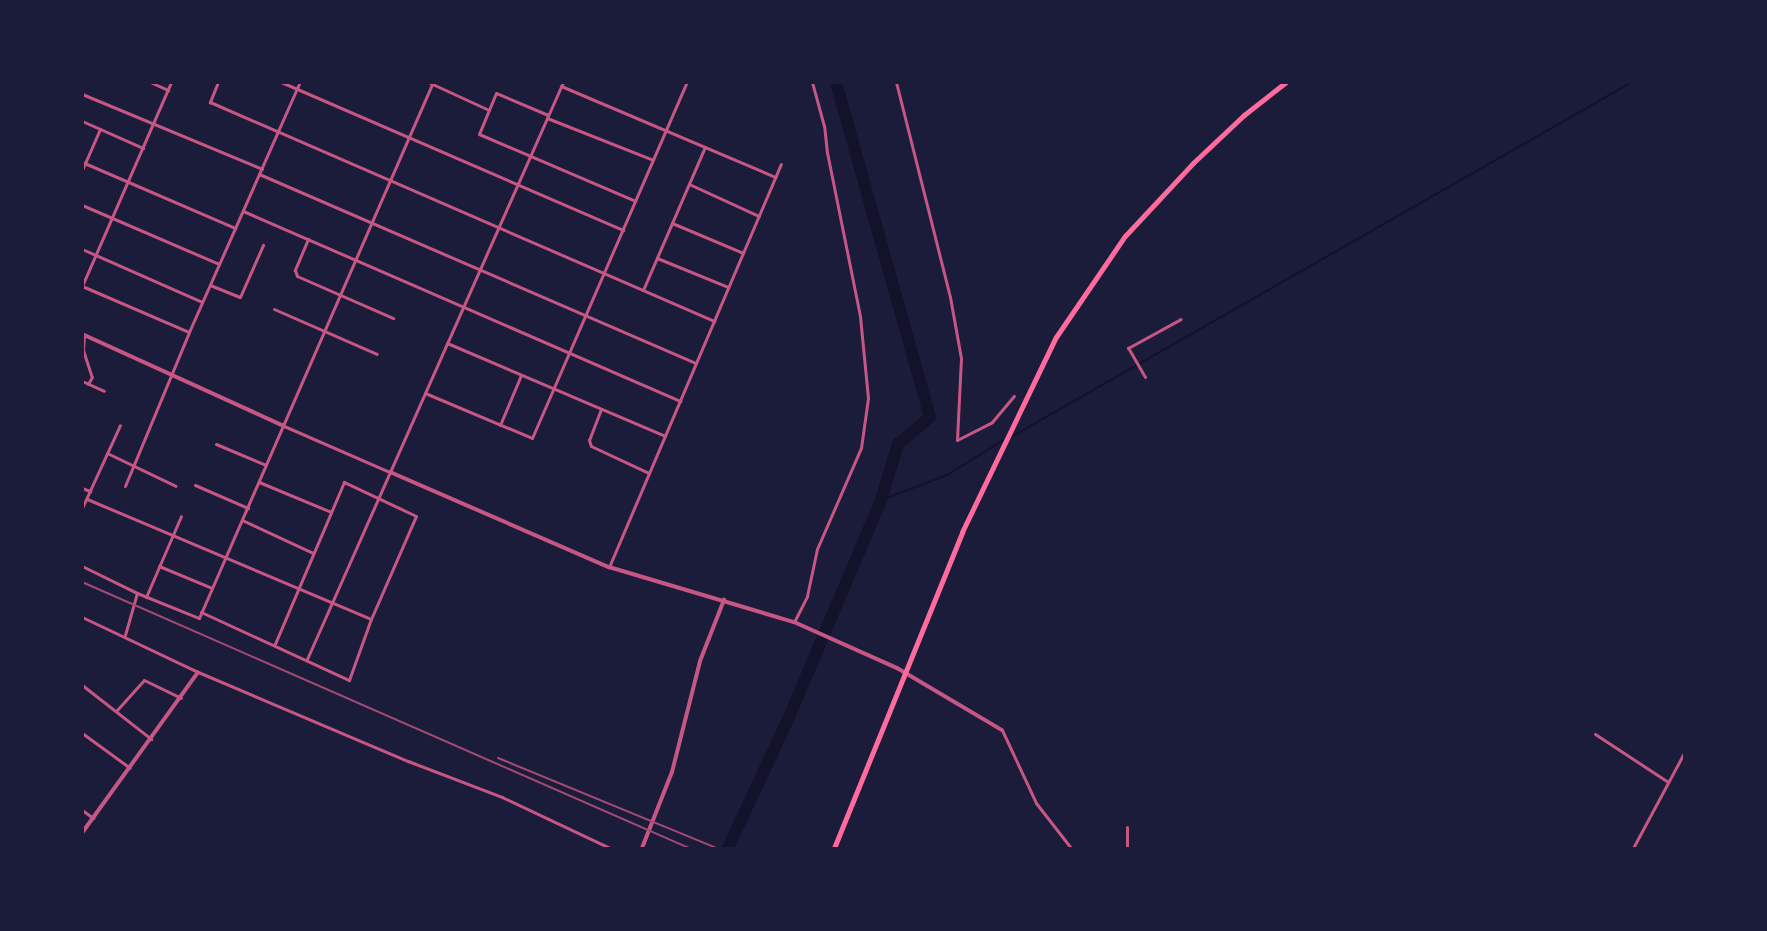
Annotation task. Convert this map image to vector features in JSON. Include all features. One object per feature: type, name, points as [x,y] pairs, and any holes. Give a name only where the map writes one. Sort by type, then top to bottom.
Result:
[{"type":"highway","points":[[834,848],[962,532],[1035,374],[1075,305],[1125,236],[1193,163],[1244,115],[1286,82]]},
{"type":"street","points":[[150,82],[168,90]]},
{"type":"street","points":[[172,82],[82,286],[189,332]]},
{"type":"street","points":[[218,82],[210,102],[714,321]]},
{"type":"street","points":[[281,82],[623,230]]},
{"type":"street","points":[[125,486],[189,332],[300,82]]},
{"type":"street","points":[[428,82],[489,110]]},
{"type":"street","points":[[425,393],[532,438],[687,82]]},
{"type":"street","points":[[794,622],[807,596],[817,549],[861,448],[868,398],[860,316],[827,153],[824,126],[812,82]]},
{"type":"street","points":[[896,82],[950,296],[961,358],[957,440],[992,422],[1014,396]]},
{"type":"street","points":[[82,566],[146,597],[199,618],[433,84]]},
{"type":"street","points":[[307,659],[562,84],[775,177]]},
{"type":"street","points":[[635,201],[479,134],[496,93],[548,117],[653,160]]},
{"type":"street","points":[[82,94],[262,169]]},
{"type":"street","points":[[82,121],[143,148]]},
{"type":"street","points":[[82,170],[100,129]]},
{"type":"street","points":[[643,290],[705,147]]},
{"type":"street","points":[[84,162],[235,228]]},
{"type":"street","points":[[609,567],[781,164]]},
{"type":"street","points":[[259,174],[696,364]]},
{"type":"street","points":[[689,184],[759,216]]},
{"type":"street","points":[[82,205],[219,264]]},
{"type":"street","points":[[243,211],[680,401]]},
{"type":"street","points":[[672,223],[743,253]]},
{"type":"street","points":[[308,240],[295,270],[297,276],[393,318]]},
{"type":"street","points":[[210,285],[240,297],[263,245]]},
{"type":"street","points":[[82,249],[202,302]]},
{"type":"street","points":[[657,258],[728,287]]},
{"type":"street","points":[[274,309],[377,354]]},
{"type":"street","points":[[1145,377],[1128,348],[1181,320]]},
{"type":"street","points":[[88,384],[92,377],[83,350],[84,335],[284,426],[609,567],[794,622],[868,655],[935,689],[1002,730],[1036,803],[1071,848]]},
{"type":"street","points":[[447,343],[665,436]]},
{"type":"street","points":[[500,425],[521,375]]},
{"type":"street","points":[[82,381],[104,391]]},
{"type":"street","points":[[601,409],[589,440],[591,446],[650,473]]},
{"type":"street","points":[[82,508],[120,425]]},
{"type":"street","points":[[216,444],[266,465]]},
{"type":"street","points":[[107,453],[134,465],[161,481],[176,486]]},
{"type":"street","points":[[259,482],[331,512]]},
{"type":"street","points":[[202,612],[275,644],[349,680],[371,619],[416,516],[344,482],[275,644]]},
{"type":"street","points":[[195,485],[248,508]]},
{"type":"street","points":[[82,488],[90,491]]},
{"type":"street","points":[[87,499],[299,586],[371,619]]},
{"type":"street","points":[[146,597],[180,516]]},
{"type":"street","points":[[242,520],[313,553]]},
{"type":"street","points":[[159,566],[212,588]]},
{"type":"street","points":[[126,635],[137,593]]},
{"type":"street","points":[[642,848],[672,772],[700,661],[724,600]]},
{"type":"street","points":[[82,617],[126,635],[198,672],[408,761],[502,797],[610,848]]},
{"type":"street","points":[[82,833],[151,740],[198,672]]},
{"type":"street","points":[[117,710],[144,680],[181,698]]},
{"type":"street","points":[[82,685],[117,710],[151,740]]},
{"type":"street","points":[[82,733],[130,768]]},
{"type":"street","points":[[1595,734],[1668,782]]},
{"type":"street","points":[[1633,848],[1684,753]]},
{"type":"street","points":[[82,810],[93,818]]},
{"type":"street","points":[[1126,848],[1127,827]]},
{"type":"waterway","points":[[728,848],[789,717],[881,500],[898,444],[930,417],[836,82]]},
{"type":"waterway","points":[[1011,437],[1632,82]]},
{"type":"waterway","points":[[881,500],[947,475],[1004,440]]},
{"type":"railway","points":[[82,582],[689,848]]},
{"type":"railway","points":[[498,758],[716,848]]}]
